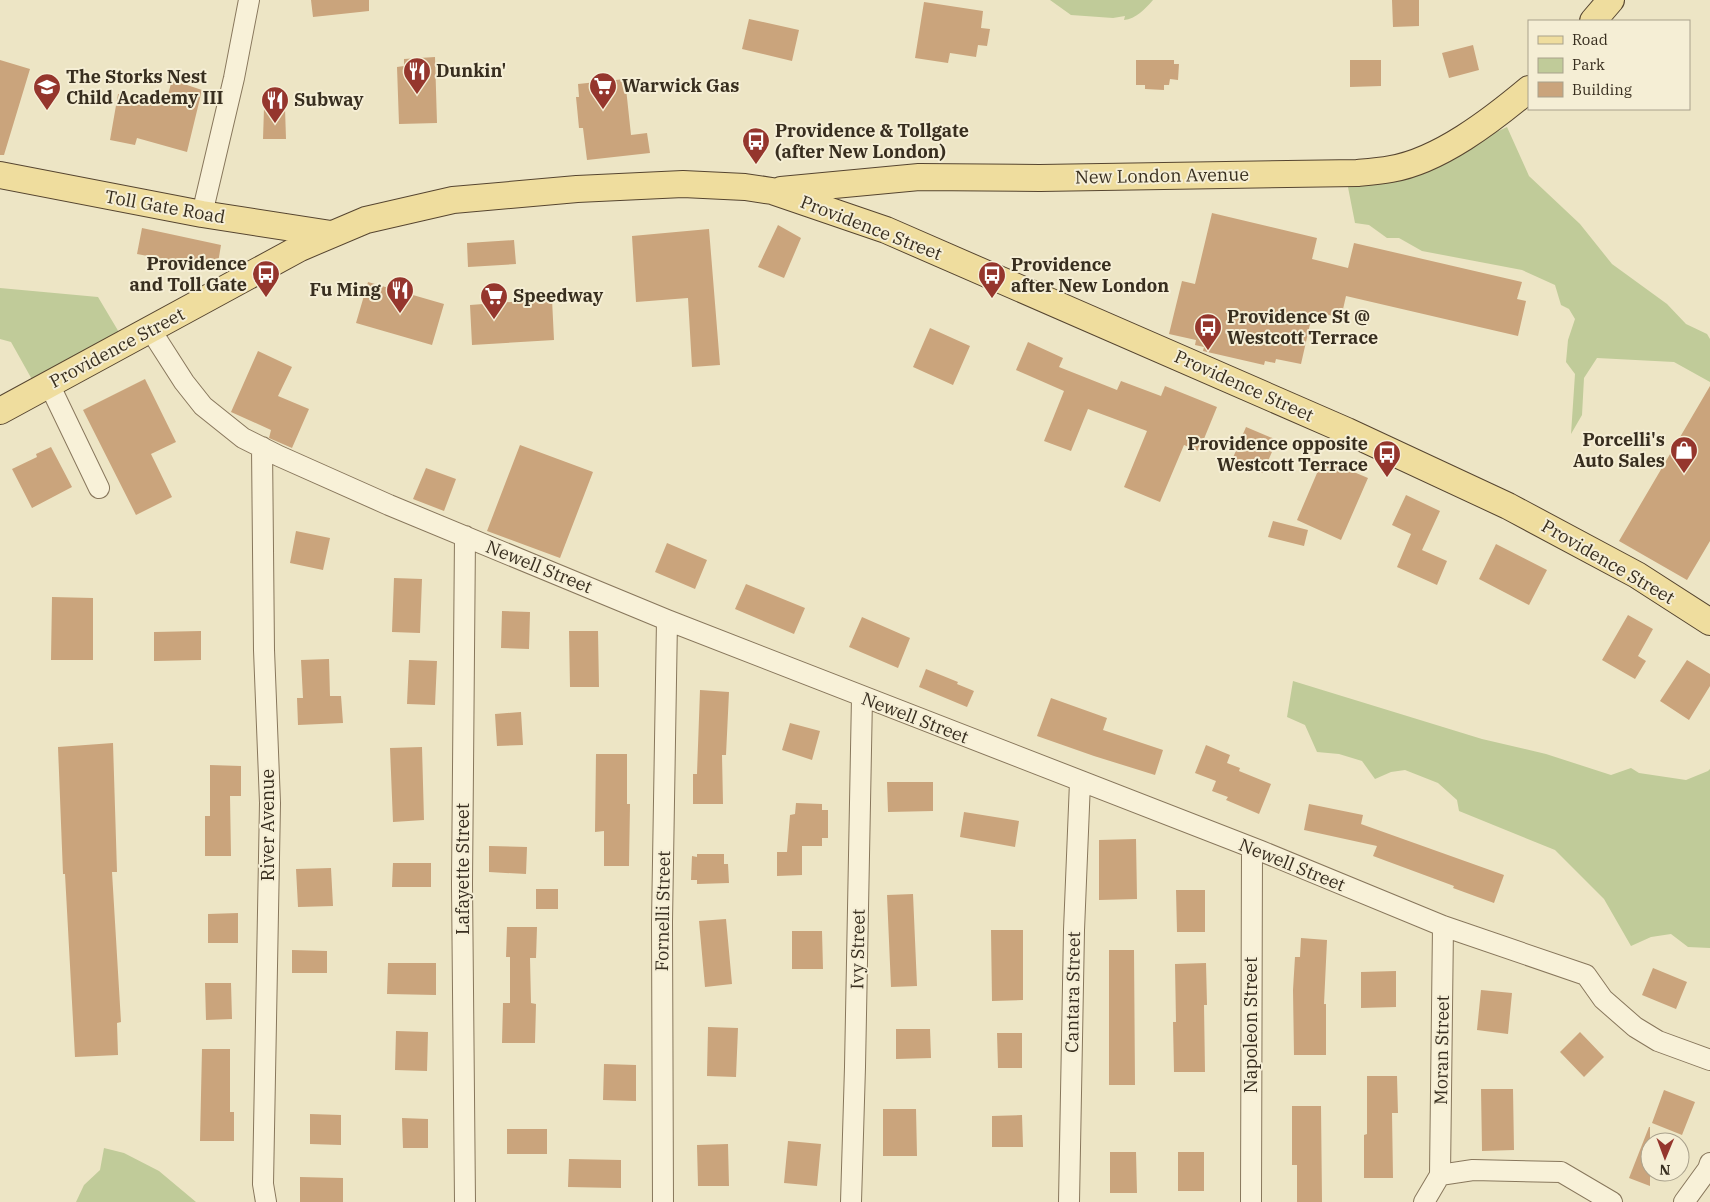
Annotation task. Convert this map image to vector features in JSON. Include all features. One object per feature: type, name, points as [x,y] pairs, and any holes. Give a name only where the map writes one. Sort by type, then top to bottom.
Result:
[{"type":"main road","points":[[1594,20],[1611,0]]},
{"type":"main road","name":"New London Avenue","points":[[772,191],[919,177],[1040,178],[1357,173],[1392,169],[1423,160],[1466,136],[1490,121],[1528,90]]},
{"type":"main road","name":"Toll Gate Road","points":[[0,175],[202,214],[332,234]]},
{"type":"main road","name":"Providence Street","points":[[0,411],[300,248],[366,220],[452,200],[578,189],[683,184],[745,186],[772,191],[886,230],[1356,435],[1508,506],[1637,575],[1710,622]]},
{"type":"street","points":[[202,214],[234,78],[249,0]]},
{"type":"street","name":"Newell Street","points":[[150,329],[184,382],[203,406],[230,429],[243,438],[328,478],[667,620],[1252,848],[1443,926],[1586,975],[1603,999],[1635,1028],[1658,1041],[1710,1060]]},
{"type":"street","points":[[49,384],[99,488]]},
{"type":"street","name":"River Avenue","points":[[262,447],[264,650],[270,803],[263,1184],[266,1202]]},
{"type":"street","name":"Lafayette Street","points":[[464,1202],[462,874],[465,536]]},
{"type":"street","name":"Fornelli Street","points":[[663,1202],[662,922],[667,620]]},
{"type":"street","name":"Ivy Street","points":[[851,1202],[856,1067],[862,697]]},
{"type":"street","name":"Cantara Street","points":[[1069,1202],[1074,930],[1080,782]]},
{"type":"street","name":"Napoleon Street","points":[[1251,1202],[1252,848]]},
{"type":"street","name":"Moran Street","points":[[1440,1175],[1443,926]]},
{"type":"street","points":[[1684,1202],[1708,1169],[1710,1163]]},
{"type":"street","points":[[1424,1202],[1440,1175],[1473,1170],[1561,1172],[1612,1202]]},
{"type":"green space","points":[[1050,0],[1153,0],[1136,16],[1124,20],[1125,16],[1113,18],[1071,15]]},
{"type":"green space","points":[[1507,127],[1529,176],[1580,224],[1612,264],[1667,304],[1686,324],[1707,334],[1710,339],[1710,382],[1674,362],[1597,358],[1584,378],[1582,415],[1571,434],[1575,374],[1566,362],[1568,340],[1575,319],[1569,309],[1561,305],[1555,285],[1522,270],[1422,251],[1399,238],[1387,238],[1369,225],[1355,223],[1346,177],[1471,144]]},
{"type":"green space","points":[[0,288],[98,297],[123,339],[34,383],[11,342],[0,339]]},
{"type":"green space","points":[[1293,681],[1482,739],[1546,754],[1611,775],[1631,768],[1639,773],[1686,780],[1710,769],[1710,948],[1688,947],[1671,934],[1651,937],[1631,946],[1604,899],[1555,850],[1459,811],[1457,800],[1438,783],[1405,770],[1391,772],[1375,779],[1362,761],[1339,754],[1317,752],[1305,725],[1287,717]]},
{"type":"green space","points":[[104,1148],[124,1153],[159,1171],[196,1202],[76,1202],[84,1185],[100,1170]]},
{"type":"building","points":[[311,0],[369,0],[369,11],[313,17]]},
{"type":"building","points":[[1392,0],[1419,0],[1419,26],[1393,27]]},
{"type":"building","points":[[924,2],[983,11],[981,28],[990,29],[987,46],[978,45],[976,57],[950,53],[948,63],[915,58]]},
{"type":"building","points":[[749,19],[799,30],[792,61],[742,49]]},
{"type":"building","points":[[1473,45],[1479,70],[1449,78],[1442,53]]},
{"type":"building","name":"Dunkin'","points":[[435,57],[437,123],[399,124],[397,67],[404,66],[404,59]]},
{"type":"building","points":[[0,60],[30,69],[4,155],[0,155]]},
{"type":"building","points":[[1136,60],[1174,60],[1174,64],[1179,64],[1178,80],[1170,79],[1169,85],[1164,85],[1164,90],[1145,89],[1145,85],[1136,85]]},
{"type":"building","points":[[1350,60],[1381,60],[1381,86],[1350,87]]},
{"type":"building","points":[[625,79],[631,135],[647,133],[650,153],[587,160],[583,128],[579,128],[576,97],[579,97],[578,84]]},
{"type":"building","points":[[172,80],[202,90],[187,152],[137,138],[135,145],[110,140],[118,94],[166,102]]},
{"type":"building","name":"Subway","points":[[264,108],[285,108],[286,139],[263,139]]},
{"type":"building","points":[[1212,213],[1317,238],[1312,259],[1348,268],[1354,243],[1522,282],[1517,299],[1526,301],[1518,336],[1346,296],[1341,318],[1313,311],[1301,364],[1276,359],[1275,363],[1265,361],[1264,365],[1203,351],[1204,347],[1195,345],[1196,340],[1169,334],[1182,281],[1195,284]]},
{"type":"building","points":[[778,225],[801,238],[784,278],[758,267]]},
{"type":"building","points":[[142,228],[221,245],[217,269],[137,254]]},
{"type":"building","points":[[709,229],[720,365],[692,367],[688,298],[636,302],[632,236]]},
{"type":"building","points":[[514,240],[516,264],[468,267],[467,243]]},
{"type":"building","name":"Fu Ming","points":[[368,282],[444,304],[432,345],[356,323]]},
{"type":"building","points":[[552,299],[554,340],[472,345],[470,305]]},
{"type":"building","points":[[930,328],[970,346],[953,385],[913,367]]},
{"type":"building","points":[[1028,342],[1063,358],[1059,367],[1117,390],[1121,381],[1161,396],[1165,386],[1217,407],[1199,451],[1184,445],[1160,502],[1124,487],[1147,431],[1088,409],[1071,451],[1044,441],[1064,391],[1016,370]]},
{"type":"building","points":[[258,351],[292,367],[278,396],[309,409],[292,448],[269,438],[271,430],[231,412]]},
{"type":"building","points":[[145,379],[176,442],[151,454],[172,497],[136,515],[83,410]]},
{"type":"building","name":"Porcelli's Auto Sales","points":[[1710,386],[1710,541],[1687,580],[1619,541]]},
{"type":"building","points":[[1246,427],[1277,440],[1263,473],[1232,460]]},
{"type":"building","points":[[520,445],[593,472],[560,558],[487,531]]},
{"type":"building","points":[[51,447],[72,487],[32,508],[12,469],[37,457],[36,454]]},
{"type":"building","points":[[1323,459],[1368,478],[1341,540],[1297,520]]},
{"type":"building","points":[[426,468],[456,479],[444,511],[413,499]]},
{"type":"building","points":[[1406,495],[1440,511],[1422,550],[1447,561],[1437,585],[1397,567],[1411,534],[1392,525]]},
{"type":"building","points":[[1273,521],[1308,530],[1304,546],[1268,537]]},
{"type":"building","points":[[296,531],[330,538],[323,570],[290,563]]},
{"type":"building","points":[[667,543],[707,560],[695,589],[655,572]]},
{"type":"building","points":[[1496,544],[1547,570],[1529,605],[1479,579]]},
{"type":"building","points":[[394,578],[422,579],[420,633],[392,632]]},
{"type":"building","points":[[746,584],[805,608],[794,634],[735,609]]},
{"type":"building","points":[[52,597],[93,598],[93,660],[51,660]]},
{"type":"building","points":[[502,611],[530,612],[529,649],[501,648]]},
{"type":"building","points":[[1628,615],[1653,629],[1638,656],[1646,661],[1635,679],[1602,660]]},
{"type":"building","points":[[862,617],[910,638],[898,668],[849,647]]},
{"type":"building","points":[[201,631],[201,660],[154,661],[154,632]]},
{"type":"building","points":[[569,631],[598,631],[599,687],[570,687]]},
{"type":"building","points":[[329,659],[330,696],[341,696],[343,723],[298,725],[297,698],[303,698],[301,660]]},
{"type":"building","points":[[409,660],[437,661],[435,705],[407,704]]},
{"type":"building","points":[[1687,660],[1710,674],[1710,686],[1689,720],[1660,701]]},
{"type":"building","points":[[926,669],[958,682],[957,684],[974,691],[967,707],[919,687]]},
{"type":"building","points":[[700,690],[729,692],[726,755],[722,755],[723,804],[693,804],[693,774],[697,774]]},
{"type":"building","points":[[1051,698],[1107,718],[1103,730],[1163,750],[1155,775],[1037,736]]},
{"type":"building","points":[[521,712],[523,745],[497,746],[495,714]]},
{"type":"building","points":[[790,723],[820,731],[812,760],[782,750]]},
{"type":"building","points":[[113,743],[117,872],[112,872],[121,1022],[117,1023],[118,1055],[75,1057],[65,874],[63,874],[58,747]]},
{"type":"building","points":[[1206,745],[1230,755],[1227,763],[1240,768],[1239,771],[1271,784],[1259,814],[1226,800],[1228,797],[1212,791],[1216,781],[1195,773]]},
{"type":"building","points":[[422,747],[424,820],[393,822],[390,748]]},
{"type":"building","points":[[596,754],[627,754],[627,804],[630,804],[629,866],[604,866],[604,831],[595,832]]},
{"type":"building","points":[[210,765],[241,766],[241,796],[230,796],[231,856],[205,856],[205,816],[210,816]]},
{"type":"building","points":[[887,782],[933,782],[933,811],[888,812]]},
{"type":"building","points":[[796,803],[822,804],[822,810],[828,810],[828,838],[822,838],[822,846],[802,846],[802,875],[777,876],[777,852],[787,852],[790,815],[795,814]]},
{"type":"building","points":[[1309,804],[1363,815],[1361,824],[1504,875],[1494,903],[1373,856],[1377,846],[1304,830]]},
{"type":"building","points":[[964,812],[1019,821],[1015,847],[960,837]]},
{"type":"building","points":[[1136,839],[1137,899],[1099,900],[1099,840]]},
{"type":"building","points":[[489,846],[527,847],[526,874],[489,872]]},
{"type":"building","points":[[697,854],[724,854],[724,864],[728,864],[729,883],[697,884],[697,880],[691,880],[692,856],[697,857]]},
{"type":"building","points":[[393,863],[431,863],[431,887],[392,887]]},
{"type":"building","points":[[331,868],[333,906],[298,907],[296,869]]},
{"type":"building","points":[[536,889],[558,889],[558,909],[536,909]]},
{"type":"building","points":[[1176,890],[1205,890],[1205,932],[1177,932]]},
{"type":"building","points":[[913,894],[917,986],[891,987],[887,895]]},
{"type":"building","points":[[238,913],[238,943],[208,943],[208,914]]},
{"type":"building","points":[[726,919],[732,984],[705,987],[699,921]]},
{"type":"building","points":[[507,927],[537,927],[536,958],[530,958],[531,1003],[536,1004],[535,1043],[502,1043],[503,1003],[510,1003],[510,957],[506,957]]},
{"type":"building","points":[[991,930],[1023,930],[1023,1000],[992,1001]]},
{"type":"building","points":[[792,931],[822,931],[823,969],[792,969]]},
{"type":"building","points":[[1301,938],[1327,940],[1324,1004],[1326,1004],[1326,1055],[1294,1055],[1293,990],[1295,957],[1300,957]]},
{"type":"building","points":[[292,950],[327,951],[327,973],[292,973]]},
{"type":"building","points":[[1109,950],[1134,950],[1135,1085],[1109,1085]]},
{"type":"building","points":[[388,963],[436,963],[436,995],[387,994]]},
{"type":"building","points":[[1206,963],[1207,1005],[1204,1005],[1205,1072],[1174,1072],[1173,1022],[1176,1022],[1175,964]]},
{"type":"building","points":[[1653,968],[1687,982],[1676,1009],[1642,995]]},
{"type":"building","points":[[1396,971],[1396,1007],[1361,1008],[1361,972]]},
{"type":"building","points":[[205,983],[231,983],[232,1019],[206,1020]]},
{"type":"building","points":[[1481,990],[1512,993],[1508,1034],[1477,1030]]},
{"type":"building","points":[[708,1027],[738,1028],[736,1077],[707,1076]]},
{"type":"building","points":[[896,1029],[930,1029],[931,1058],[896,1059]]},
{"type":"building","points":[[396,1031],[428,1032],[427,1071],[395,1070]]},
{"type":"building","points":[[1580,1032],[1604,1057],[1584,1077],[1560,1052]]},
{"type":"building","points":[[997,1033],[1022,1033],[1022,1068],[998,1068]]},
{"type":"building","points":[[202,1049],[230,1049],[230,1112],[234,1112],[234,1141],[200,1141]]},
{"type":"building","points":[[604,1064],[636,1065],[636,1101],[603,1100]]},
{"type":"building","points":[[1367,1076],[1397,1076],[1398,1113],[1392,1113],[1393,1178],[1364,1178],[1364,1135],[1367,1134]]},
{"type":"building","points":[[1481,1089],[1513,1089],[1514,1150],[1482,1151]]},
{"type":"building","points":[[1664,1090],[1695,1102],[1683,1132],[1674,1132],[1652,1123]]},
{"type":"building","points":[[1292,1106],[1321,1106],[1322,1202],[1297,1202],[1297,1165],[1292,1165]]},
{"type":"building","points":[[883,1109],[916,1109],[917,1156],[883,1156]]},
{"type":"building","points":[[310,1114],[341,1115],[341,1145],[310,1144]]},
{"type":"building","points":[[1022,1115],[1023,1147],[992,1147],[992,1116]]},
{"type":"building","points":[[402,1118],[428,1119],[428,1148],[403,1148]]},
{"type":"building","points":[[507,1129],[547,1129],[547,1154],[507,1154]]},
{"type":"building","points":[[788,1141],[821,1144],[817,1186],[784,1183]]},
{"type":"building","points":[[728,1144],[729,1186],[698,1186],[697,1145]]},
{"type":"building","points":[[1640,1150],[1640,1182],[1650,1182],[1650,1186],[1629,1178]]},
{"type":"building","points":[[1110,1152],[1136,1152],[1137,1193],[1110,1193]]},
{"type":"building","points":[[1178,1152],[1204,1152],[1204,1191],[1178,1191]]},
{"type":"building","points":[[569,1159],[621,1160],[621,1188],[568,1187]]},
{"type":"building","points":[[300,1177],[343,1178],[343,1202],[300,1202]]},
{"type":"place","name":"Dunkin'","points":[[417,95]]},
{"type":"place","name":"Warwick Gas","points":[[603,110]]},
{"type":"place","name":"The Storks Nest Child Academy III","points":[[47,111]]},
{"type":"place","name":"Subway","points":[[275,124]]},
{"type":"place","name":"Providence & Tollgate (after New London)","points":[[756,165]]},
{"type":"place","name":"Providence and Toll Gate","points":[[266,298]]},
{"type":"place","name":"Providence after New London","points":[[992,299]]},
{"type":"place","name":"Fu Ming","points":[[400,314]]},
{"type":"place","name":"Speedway","points":[[494,320]]},
{"type":"place","name":"Providence St @ Westcott Terrace","points":[[1208,351]]},
{"type":"place","name":"Porcelli's Auto Sales","points":[[1684,474]]},
{"type":"place","name":"Providence opposite Westcott Terrace","points":[[1387,478]]}]
